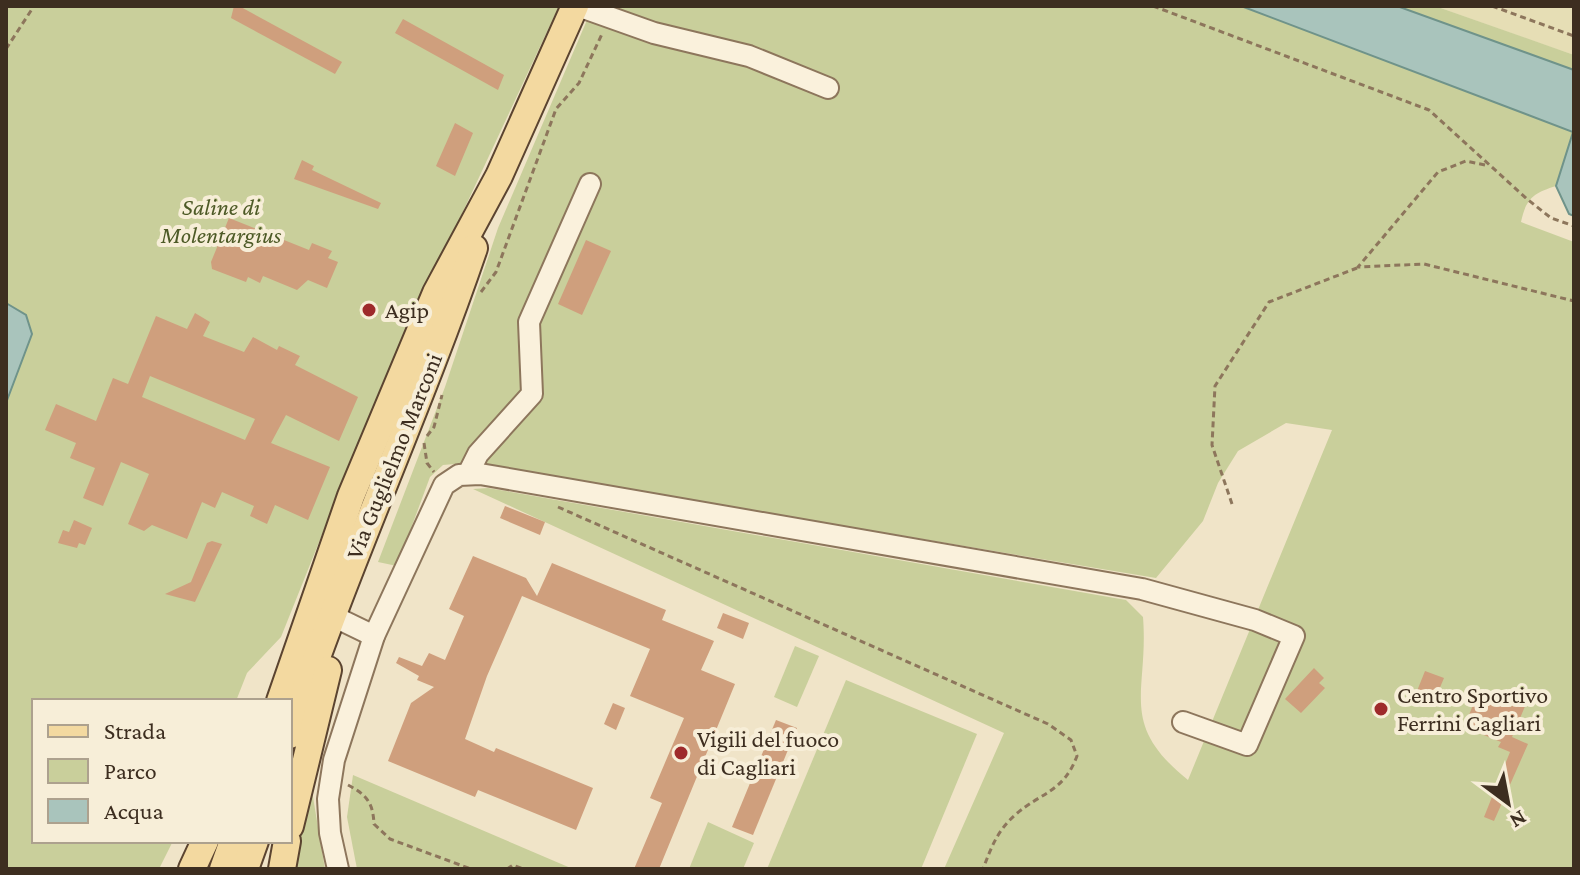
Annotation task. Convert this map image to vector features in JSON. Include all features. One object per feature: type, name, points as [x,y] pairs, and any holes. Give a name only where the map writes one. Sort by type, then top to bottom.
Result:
[{"type":"main road","name":"Via Guglielmo Marconi","points":[[281,699],[351,496],[436,293],[499,176],[577,6]]},
{"type":"main road","name":"Via Guglielmo Marconi","points":[[292,729],[358,543],[418,401],[499,176]]},
{"type":"main road","points":[[292,818],[341,620],[418,401]]},
{"type":"main road","points":[[265,699],[351,496]]},
{"type":"main road","points":[[192,869],[204,843]]},
{"type":"main road","points":[[282,869],[287,843]]},
{"type":"main road","points":[[223,869],[247,849]]},
{"type":"street","points":[[577,6],[654,33],[749,56],[828,88]]},
{"type":"street","points":[[468,474],[478,454],[532,394],[529,322],[590,184]]},
{"type":"street","points":[[338,869],[330,833],[328,799],[331,776],[374,636],[444,485],[459,475],[468,474],[1142,589],[1255,620],[1294,636],[1247,745],[1183,722]]},
{"type":"street","points":[[341,620],[374,636]]},
{"type":"path","points":[[6,49],[34,6]]},
{"type":"path","points":[[1153,6],[1429,110],[1485,165],[1551,218],[1574,226]]},
{"type":"path","points":[[1492,6],[1574,36]]},
{"type":"path","points":[[479,294],[496,272],[556,109],[579,83],[610,17]]},
{"type":"path","points":[[1358,267],[1438,172],[1466,161],[1485,165]]},
{"type":"path","points":[[1232,504],[1212,445],[1215,386],[1269,302],[1358,267],[1424,264],[1574,301]]},
{"type":"path","points":[[442,389],[434,427],[424,445],[427,463],[444,485]]},
{"type":"path","points":[[551,502],[1048,724],[1071,740],[1077,756],[1069,776],[1016,814],[995,837],[983,869]]},
{"type":"path","points":[[331,776],[364,793],[373,806],[374,824],[390,839],[471,869]]},
{"type":"path","points":[[507,869],[513,865],[523,869]]},
{"type":"shaded area","points":[[1435,6],[1574,6],[1574,55],[1548,46]]},
{"type":"green space","name":"Saline di Molentargius","points":[[6,6],[559,6],[382,385],[281,637],[247,673],[237,699],[32,699],[32,843],[172,843],[159,869],[6,869]]},
{"type":"green space","points":[[593,6],[1241,6],[1573,132],[1556,186],[1532,198],[1525,207],[1521,222],[1574,242],[1574,869],[944,869],[1004,733],[473,489],[488,488],[1126,600],[1143,617],[1141,706],[1144,723],[1166,760],[1188,780],[1332,430],[1286,423],[1238,451],[1218,483],[1203,521],[1156,578],[466,463],[443,465],[430,477],[397,566],[378,562],[445,387],[498,228]]},
{"type":"green space","points":[[1397,6],[1435,6],[1574,55],[1574,70]]},
{"type":"green space","points":[[795,646],[819,656],[797,707],[774,697]]},
{"type":"green space","points":[[846,680],[977,734],[921,869],[767,869]]},
{"type":"green space","points":[[353,775],[573,869],[357,869],[347,817]]},
{"type":"green space","points":[[311,785],[325,869],[292,869]]},
{"type":"green space","points":[[708,822],[754,843],[743,869],[689,869]]},
{"type":"water","points":[[1241,6],[1397,6],[1574,70],[1574,216],[1569,214],[1556,186],[1573,132]]},
{"type":"water","points":[[6,303],[26,315],[32,334],[6,403]]},
{"type":"building","points":[[234,6],[342,62],[335,74],[231,18]]},
{"type":"building","points":[[403,19],[504,75],[498,90],[395,33]]},
{"type":"building","points":[[455,123],[473,133],[455,176],[436,166]]},
{"type":"building","points":[[302,160],[314,166],[312,170],[381,203],[378,209],[294,179]]},
{"type":"building","points":[[229,218],[309,250],[312,243],[332,251],[328,258],[338,262],[327,288],[308,280],[297,290],[263,276],[260,283],[248,277],[246,282],[212,269],[211,262]]},
{"type":"building","points":[[586,240],[611,251],[582,315],[558,304]]},
{"type":"building","points":[[195,313],[210,322],[203,336],[244,352],[253,337],[277,350],[279,346],[300,356],[295,365],[358,397],[339,441],[286,415],[271,443],[330,467],[308,520],[275,505],[267,524],[250,516],[254,506],[222,492],[215,508],[202,502],[187,539],[152,525],[144,531],[128,524],[149,474],[121,462],[103,506],[83,498],[95,468],[70,458],[76,443],[45,430],[56,404],[96,421],[113,378],[128,384],[156,316],[187,329]],"holes":[[[150,376],[255,419],[245,440],[142,397]]]},
{"type":"building","points":[[505,506],[545,522],[540,535],[500,518]]},
{"type":"building","points":[[74,520],[92,528],[85,545],[79,543],[77,548],[58,543],[63,530],[69,532]]},
{"type":"building","points":[[207,543],[222,544],[195,602],[165,594],[191,582]]},
{"type":"building","points":[[473,556],[526,578],[537,596],[552,563],[666,610],[662,620],[714,641],[701,670],[735,684],[659,869],[634,869],[662,803],[650,798],[684,718],[630,696],[650,649],[522,596],[487,676],[465,739],[494,752],[496,748],[593,788],[576,830],[478,790],[475,797],[388,761],[411,703],[434,687],[417,680],[419,676],[396,663],[399,657],[422,666],[429,653],[445,660],[464,616],[449,609]]},
{"type":"building","points":[[723,613],[749,623],[743,639],[717,628]]},
{"type":"building","points":[[1314,668],[1324,678],[1319,683],[1325,688],[1301,713],[1285,699]]},
{"type":"building","points":[[1425,671],[1444,678],[1433,704],[1415,696]]},
{"type":"building","points":[[1478,693],[1511,707],[1514,699],[1526,704],[1512,737],[1528,744],[1494,821],[1484,817],[1510,752],[1498,747],[1501,742],[1464,727]]},
{"type":"building","points":[[613,703],[625,708],[616,730],[604,724]]},
{"type":"building","points":[[776,720],[797,728],[753,835],[732,827]]},
{"type":"place","name":"Agip","points":[[369,310]]},
{"type":"place","name":"Centro Sportivo Ferrini Cagliari","points":[[1381,709]]},
{"type":"place","name":"Vigili del fuoco di Cagliari","points":[[681,753]]}]
